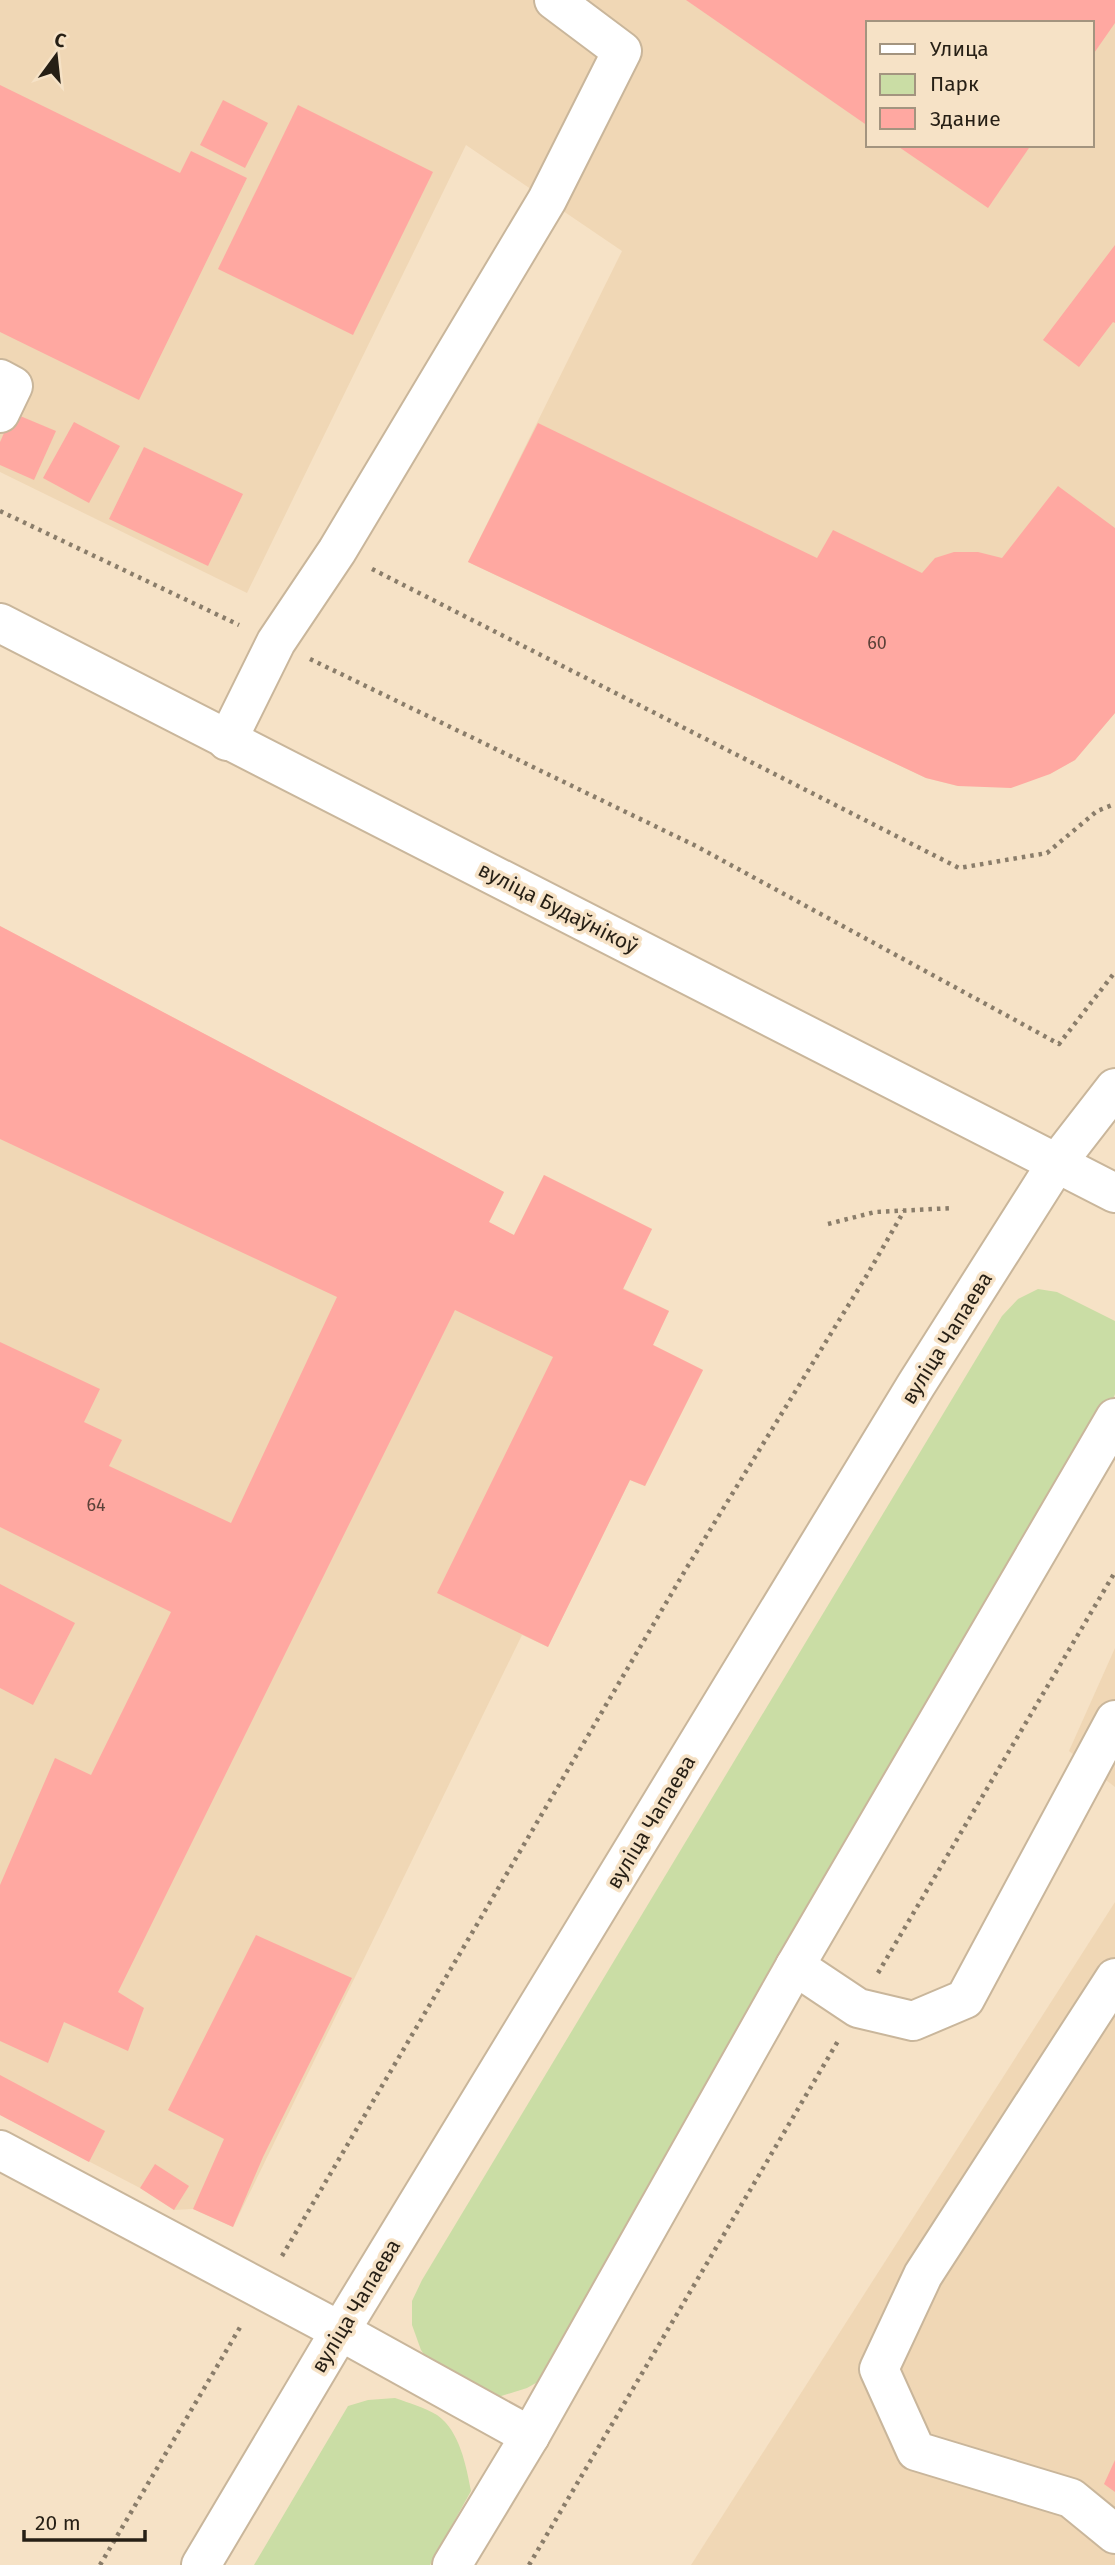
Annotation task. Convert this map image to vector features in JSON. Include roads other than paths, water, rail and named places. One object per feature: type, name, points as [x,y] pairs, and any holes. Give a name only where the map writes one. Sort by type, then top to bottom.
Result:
[{"type":"main road","points":[[227,741],[276,642],[337,551],[547,200],[622,51],[554,0]]},
{"type":"main road","points":[[0,379],[13,386],[0,413]]},
{"type":"main road","name":"вуліца Будаўнікоў","points":[[0,623],[1115,1192]]},
{"type":"main road","name":"вуліца Чапаева","points":[[201,2565],[340,2331],[916,1385],[1056,1164],[1115,1088]]},
{"type":"main road","points":[[452,2565],[530,2436],[795,1966],[1115,1418]]},
{"type":"main road","points":[[795,1966],[858,2008],[913,2021],[965,1998],[1115,1720]]},
{"type":"main road","points":[[1115,1978],[923,2275],[879,2369],[916,2451],[1071,2498],[1115,2534]]},
{"type":"main road","points":[[0,2150],[340,2331],[530,2436]]}]
